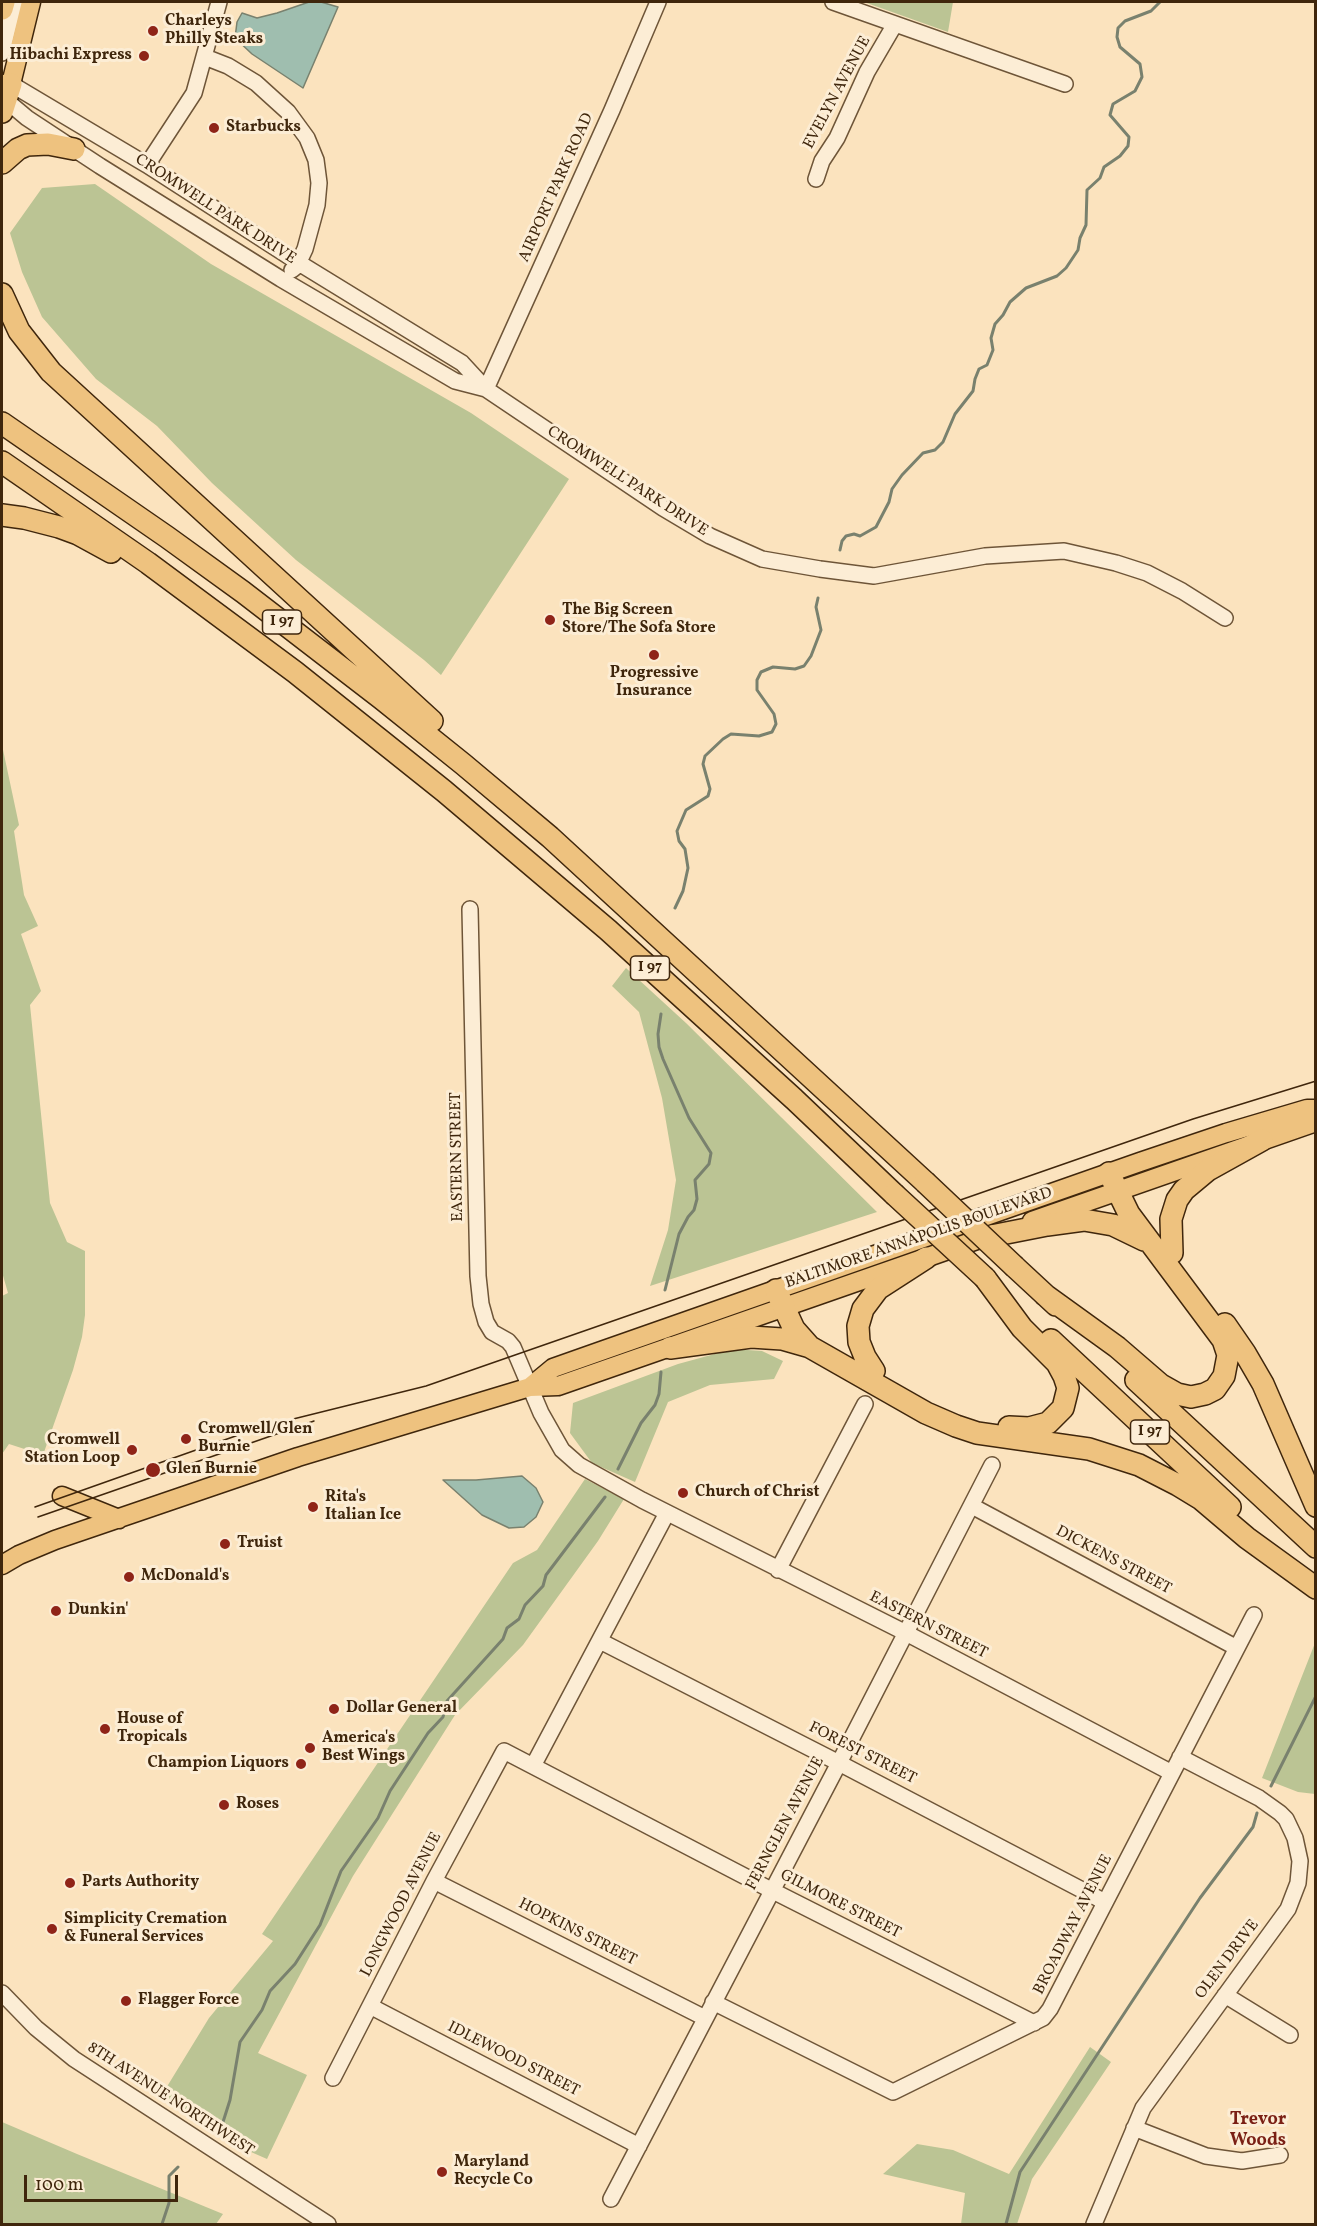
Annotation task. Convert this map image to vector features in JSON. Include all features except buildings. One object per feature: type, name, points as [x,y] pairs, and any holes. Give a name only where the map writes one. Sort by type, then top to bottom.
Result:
[{"type":"highway","points":[[2,9],[4,2]]},
{"type":"highway","points":[[2,163],[18,148],[27,145],[48,144],[74,149]]},
{"type":"highway","points":[[2,294],[19,331],[51,372],[393,687],[474,757],[550,837]]},
{"type":"highway","name":"I 97","points":[[2,423],[243,592],[382,699],[550,837],[925,1182],[1316,1547]]},
{"type":"highway","name":"I 97","points":[[2,462],[148,563],[296,672],[527,859],[794,1099],[1316,1587]]},
{"type":"highway","points":[[2,515],[42,522],[78,534],[97,544],[296,672]]},
{"type":"highway","points":[[1162,1249],[1177,1200],[1184,1190],[1208,1170],[1262,1140]]},
{"type":"highway","points":[[1046,1295],[1117,1347],[1167,1389],[1186,1397],[1206,1394],[1218,1385],[1224,1376],[1228,1360],[1227,1350],[1220,1335],[1116,1181]]},
{"type":"highway","points":[[991,1236],[1060,1222],[1094,1221],[1123,1228],[1162,1249],[1235,1338],[1254,1368],[1316,1506]]},
{"type":"highway","points":[[874,1371],[865,1357],[860,1342],[858,1326],[863,1309],[878,1289],[926,1258]]},
{"type":"highway","points":[[785,1297],[803,1323],[818,1339],[938,1407],[979,1422],[1029,1428],[1042,1426],[1054,1419],[1066,1402],[1068,1388],[1064,1376],[1052,1357],[1022,1328],[985,1278]]},
{"type":"highway","points":[[785,1297],[794,1329],[810,1347]]},
{"type":"highway","points":[[670,1348],[751,1337],[782,1339],[810,1347],[926,1413],[956,1426],[990,1436],[1089,1449],[1121,1458],[1145,1468],[1201,1499],[1247,1538],[1316,1587]]},
{"type":"main road","points":[[4,96],[31,2]]},
{"type":"main road","name":"BALTIMORE ANNAPOLIS BOULEVARD","points":[[530,1387],[553,1368],[785,1297],[926,1258],[991,1236],[1226,1133],[1281,1116],[1316,1109]]},
{"type":"main road","name":"BALTIMORE ANNAPOLIS BOULEVARD","points":[[2,1565],[55,1540],[325,1448],[530,1387],[558,1386],[670,1348],[785,1297],[1116,1181],[1262,1140],[1316,1122]]},
{"type":"main road","points":[[62,1496],[119,1519]]},
{"type":"street","points":[[2,54],[15,2]]},
{"type":"street","points":[[147,165],[194,93],[219,2]]},
{"type":"street","name":"AIRPORT PARK ROAD","points":[[486,389],[612,110],[658,2]]},
{"type":"street","points":[[833,2],[1065,84]]},
{"type":"street","name":"EVELYN AVENUE","points":[[816,179],[822,161],[837,138],[867,72],[895,24]]},
{"type":"street","points":[[205,57],[228,66],[256,83],[288,112],[307,138],[316,160],[319,183],[313,224],[306,249],[298,263],[281,279]]},
{"type":"street","name":"CROMWELL PARK DRIVE","points":[[4,96],[74,149],[281,279],[455,381],[486,389]]},
{"type":"street","name":"CROMWELL PARK DRIVE","points":[[4,96],[147,165],[298,263],[462,363],[486,389],[663,508],[710,536],[762,559],[820,570],[874,576],[985,556],[1064,551],[1147,573],[1182,591],[1225,618]]},
{"type":"street","name":"EASTERN STREET","points":[[470,909],[480,1291],[483,1313],[492,1332],[511,1344],[558,1444],[572,1460],[667,1513],[906,1633],[1172,1773]]},
{"type":"street","points":[[778,1570],[865,1404]]},
{"type":"street","name":"FERNGLEN AVENUE","points":[[611,2199],[992,1465]]},
{"type":"street","name":"DICKENS STREET","points":[[972,1506],[1237,1648]]},
{"type":"street","points":[[533,1766],[667,1513]]},
{"type":"street","name":"BROADWAY AVENUE","points":[[713,2002],[893,2092],[1043,2018],[1050,2009],[1254,1615]]},
{"type":"street","name":"FOREST STREET","points":[[600,1641],[1105,1902]]},
{"type":"street","name":"GILMORE STREET","points":[[504,1751],[1034,2023]]},
{"type":"street","name":"LONGWOOD AVENUE","points":[[333,2078],[504,1751]]},
{"type":"street","name":"OLEN DRIVE","points":[[1094,2224],[1134,2128],[1150,2097],[1288,1909],[1298,1883],[1300,1872],[1298,1849],[1286,1819],[1273,1806],[1180,1757]]},
{"type":"street","name":"HOPKINS STREET","points":[[434,1881],[705,2018]]},
{"type":"street","name":"8TH AVENUE NORTHWEST","points":[[2,1993],[36,2028],[74,2059],[328,2224]]},
{"type":"street","points":[[1225,1995],[1290,2035]]},
{"type":"street","name":"IDLEWOOD STREET","points":[[370,2006],[639,2146]]},
{"type":"street","points":[[1134,2128],[1206,2156],[1242,2161],[1280,2155]]},
{"type":"green space","points":[[864,2],[953,2],[948,32]]},
{"type":"green space","points":[[95,184],[211,264],[471,413],[569,479],[441,675],[296,560],[212,483],[157,426],[96,379],[42,317],[22,272],[10,233],[42,188]]},
{"type":"green space","points":[[2,745],[19,825],[14,831],[24,895],[38,926],[21,934],[41,991],[30,1005],[50,1203],[67,1242],[85,1251],[85,1315],[82,1337],[73,1370],[43,1455],[9,1444],[2,1454],[2,1296],[8,1293],[2,1272]]},
{"type":"green space","points":[[626,968],[686,1023],[877,1212],[650,1286],[668,1230],[676,1180],[662,1098],[639,1012],[612,986]]},
{"type":"green space","points":[[733,1349],[762,1351],[783,1361],[774,1379],[710,1385],[668,1402],[635,1482],[592,1463],[570,1433],[573,1403],[678,1364]]},
{"type":"green space","points":[[585,1479],[624,1499],[598,1541],[523,1645],[455,1715],[353,1876],[258,2053],[307,2075],[267,2159],[226,2141],[160,2098],[209,2018],[273,1941],[262,1934],[513,1563],[537,1550]]},
{"type":"green space","points":[[1315,1643],[1316,1794],[1298,1792],[1262,1778]]},
{"type":"green space","points":[[1090,2047],[1111,2062],[1032,2179],[1017,2224],[961,2224],[965,2193],[883,2174],[917,2144],[953,2150],[1009,2174]]},
{"type":"green space","points":[[2,2122],[223,2214],[216,2224],[2,2224]]},
{"type":"shaded area","points":[[309,2],[321,2],[338,7],[303,88],[252,54],[235,38],[237,22],[242,13],[257,18]]},
{"type":"shaded area","points":[[522,1476],[536,1488],[543,1502],[536,1517],[524,1527],[509,1528],[482,1515],[443,1480],[476,1480]]},
{"type":"waterway","points":[[840,550],[846,536],[854,534],[860,536],[876,527],[889,502],[892,489],[902,475],[923,453],[935,450],[943,442],[955,414],[973,391],[979,369],[987,365],[993,350],[991,338],[995,324],[1010,302],[1026,288],[1057,276],[1066,268],[1078,250],[1086,225],[1087,190],[1100,178],[1104,167],[1120,156],[1128,146],[1129,137],[1110,115],[1113,104],[1135,91],[1142,77],[1140,64],[1120,47],[1117,37],[1118,28],[1125,21],[1151,11],[1160,2]]},
{"type":"waterway","points":[[675,908],[683,891],[688,868],[685,849],[679,841],[677,831],[686,810],[708,796],[710,789],[703,764],[705,756],[731,734],[759,736],[772,732],[776,724],[774,714],[757,690],[757,680],[761,672],[773,667],[795,669],[804,666],[811,656],[821,630],[816,607],[818,598]]},
{"type":"waterway","points":[[661,1014],[658,1034],[663,1059],[689,1118],[711,1153],[709,1164],[695,1180],[697,1199],[694,1210],[679,1234],[665,1290]]},
{"type":"waterway","points":[[618,1469],[641,1423],[655,1405],[659,1394],[661,1372]]},
{"type":"waterway","points":[[223,2122],[230,2100],[240,2042],[262,2010],[270,1991],[295,1964],[320,1925],[341,1871],[378,1818],[390,1791],[428,1733],[443,1717],[447,1701],[503,1639],[507,1628],[519,1619],[525,1605],[543,1586],[546,1575],[605,1497]]},
{"type":"waterway","points":[[1271,1786],[1316,1696]]},
{"type":"waterway","points":[[1006,2224],[1020,2172],[1200,1898],[1253,1827],[1257,1813]]},
{"type":"waterway","points":[[162,2224],[169,2203],[169,2176],[178,2167]]},
{"type":"tram line","points":[[35,1507],[261,1427],[426,1386],[1193,1119],[1316,1081]]},
{"type":"tram line","points":[[38,1517],[314,1421]]},
{"type":"place","name":"Charleys Philly Steaks","points":[[153,31]]},
{"type":"place","name":"Hibachi Express","points":[[144,56]]},
{"type":"place","name":"Starbucks","points":[[214,128]]},
{"type":"place","name":"The Big Screen Store/The Sofa Store","points":[[550,620]]},
{"type":"place","name":"Progressive Insurance","points":[[654,655]]},
{"type":"place","name":"Cromwell/Glen Burnie","points":[[186,1439]]},
{"type":"place","name":"Cromwell Station Loop","points":[[132,1450]]},
{"type":"place","name":"Glen Burnie","points":[[153,1470]]},
{"type":"place","name":"Church of Christ","points":[[683,1493]]},
{"type":"place","name":"Rita's Italian Ice","points":[[313,1507]]},
{"type":"place","name":"Truist","points":[[225,1544]]},
{"type":"place","name":"McDonald's","points":[[129,1577]]},
{"type":"place","name":"Dunkin'","points":[[56,1611]]},
{"type":"place","name":"Dollar General","points":[[334,1709]]},
{"type":"place","name":"House of Tropicals","points":[[105,1729]]},
{"type":"place","name":"America's Best Wings","points":[[310,1748]]},
{"type":"place","name":"Champion Liquors","points":[[301,1764]]},
{"type":"place","name":"Roses","points":[[224,1805]]},
{"type":"place","name":"Parts Authority","points":[[70,1883]]},
{"type":"place","name":"Simplicity Cremation & Funeral Services","points":[[52,1929]]},
{"type":"place","name":"Flagger Force","points":[[126,2001]]},
{"type":"place","name":"Maryland Recycle Co","points":[[442,2172]]},
{"type":"district","name":"Trevor Woods","points":[[1258,2131]]}]
